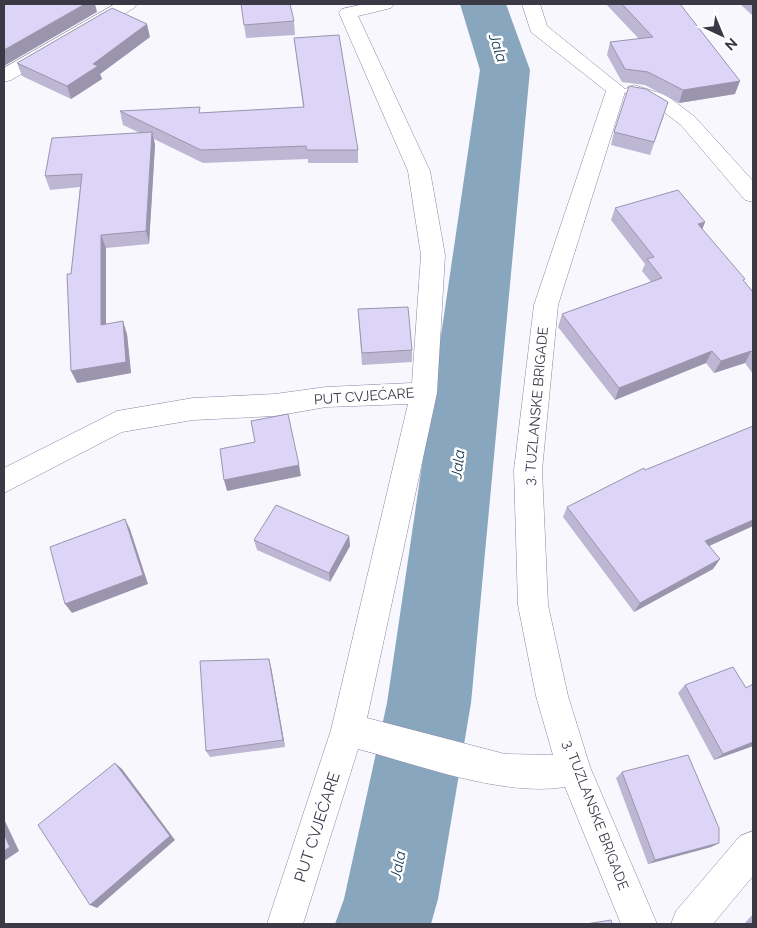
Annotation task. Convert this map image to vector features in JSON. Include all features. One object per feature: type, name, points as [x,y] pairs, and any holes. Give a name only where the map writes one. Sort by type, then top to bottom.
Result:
[{"type":"street","points":[[4,76],[128,4]]},
{"type":"street","points":[[385,4],[348,13],[418,171],[433,255],[424,393]]},
{"type":"street","points":[[531,4],[538,28],[616,90],[629,89],[659,98],[688,121],[753,195]]},
{"type":"street","name":"3. TUZLANSKE BRIGADE","points":[[616,90],[546,305],[528,470],[533,605],[552,696],[574,768],[639,924]]},
{"type":"street","name":"PUT CVJEĆARE","points":[[4,481],[117,422],[193,409],[274,405],[326,397],[424,393],[360,734],[285,924]]},
{"type":"street","points":[[360,734],[505,771],[551,772],[574,768]]},
{"type":"street","points":[[689,924],[753,849]]},
{"type":"building","points":[[4,4],[85,4],[4,50]]},
{"type":"building","points":[[241,4],[290,4],[294,21],[244,25]]},
{"type":"building","points":[[622,4],[680,4],[740,81],[683,90],[648,72],[625,69],[610,42],[653,37]]},
{"type":"building","points":[[112,8],[147,24],[93,64],[98,66],[67,86],[17,63]]},
{"type":"building","points":[[339,35],[358,150],[307,150],[306,146],[201,150],[120,111],[200,107],[199,113],[304,107],[294,38]]},
{"type":"building","points":[[629,86],[646,89],[668,102],[654,142],[614,132]]},
{"type":"building","points":[[152,132],[146,231],[101,235],[101,325],[123,321],[126,362],[71,371],[67,274],[71,274],[82,174],[45,176],[52,138]]},
{"type":"building","points":[[678,190],[705,222],[698,224],[745,279],[743,280],[753,292],[753,353],[751,351],[721,361],[712,351],[619,388],[562,314],[662,278],[647,259],[654,257],[615,208]]},
{"type":"building","points":[[408,307],[412,350],[362,353],[358,309]]},
{"type":"building","points":[[288,414],[299,465],[224,480],[220,449],[255,442],[251,421]]},
{"type":"building","points":[[753,426],[753,520],[705,541],[720,559],[640,603],[567,507],[644,468],[645,470]]},
{"type":"building","points":[[276,505],[349,536],[329,573],[254,540]]},
{"type":"building","points":[[125,519],[143,575],[65,604],[50,547]]},
{"type":"building","points":[[269,659],[283,740],[206,751],[200,661]]},
{"type":"building","points":[[733,667],[746,688],[753,684],[753,742],[723,754],[685,685]]},
{"type":"building","points":[[688,755],[719,828],[719,843],[655,860],[622,772]]},
{"type":"building","points":[[115,763],[170,836],[90,905],[38,825]]},
{"type":"building","points":[[4,834],[10,847],[4,851]]},
{"type":"building","points":[[611,920],[612,924],[586,924]]},
{"type":"waterway","name":"Jala","points":[[383,924],[391,899],[429,703],[505,70],[483,4]]}]
